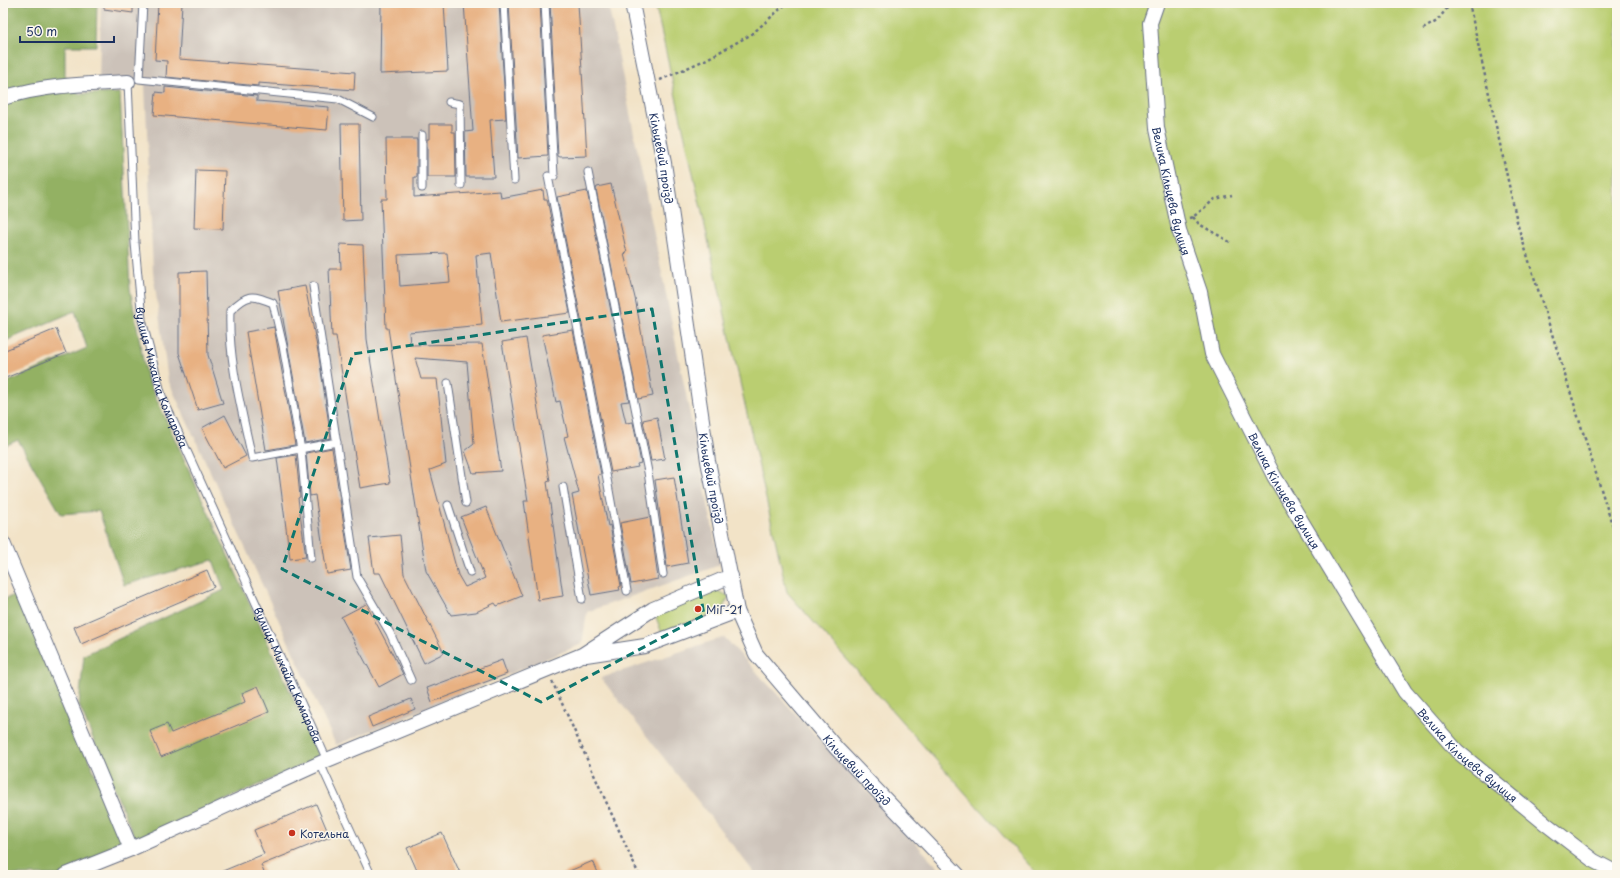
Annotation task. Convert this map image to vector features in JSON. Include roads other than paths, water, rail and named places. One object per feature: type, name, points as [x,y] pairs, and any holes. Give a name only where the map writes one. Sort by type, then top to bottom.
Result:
[{"type":"street","name":"Кільцевий проїзд","points":[[632,3],[664,164],[708,461],[737,611],[756,654],[837,749],[958,875]]},
{"type":"street","name":"Велика Кільцева вулиця","points":[[1157,3],[1150,23],[1157,128],[1177,222],[1200,292],[1212,354],[1274,476],[1405,692],[1457,751],[1546,824],[1594,861],[1617,873]]},
{"type":"street","name":"вулиця Михайла Комарова","points":[[3,98],[22,92],[81,84],[128,82]]},
{"type":"street","points":[[3,543],[131,849]]},
{"type":"street","points":[[66,875],[131,849],[323,762],[582,655],[653,608],[730,576]]},
{"type":"street","points":[[582,655],[645,646],[737,611]]},
{"type":"lane","points":[[143,3],[139,79],[338,99],[373,117]]},
{"type":"lane","points":[[504,3],[514,180]]},
{"type":"lane","points":[[545,3],[551,176],[627,591]]},
{"type":"lane","name":"вулиця Михайла Комарова","points":[[128,82],[135,243],[142,320],[162,396],[371,875]]},
{"type":"lane","points":[[449,102],[460,104],[461,185]]},
{"type":"lane","points":[[422,135],[422,188]]},
{"type":"lane","points":[[588,172],[648,472],[663,574]]},
{"type":"lane","points":[[313,286],[357,577],[390,633],[410,680]]},
{"type":"lane","points":[[311,558],[301,450],[283,346],[273,303],[256,296],[242,299],[230,311],[229,338],[235,379],[252,458],[301,450],[337,442]]},
{"type":"lane","points":[[448,383],[466,503]]},
{"type":"lane","points":[[563,487],[582,599]]},
{"type":"lane","points":[[448,505],[470,572]]},
{"type":"place","name":"МіГ-21","points":[[698,609]]},
{"type":"place","name":"Котельна","points":[[292,833]]}]
